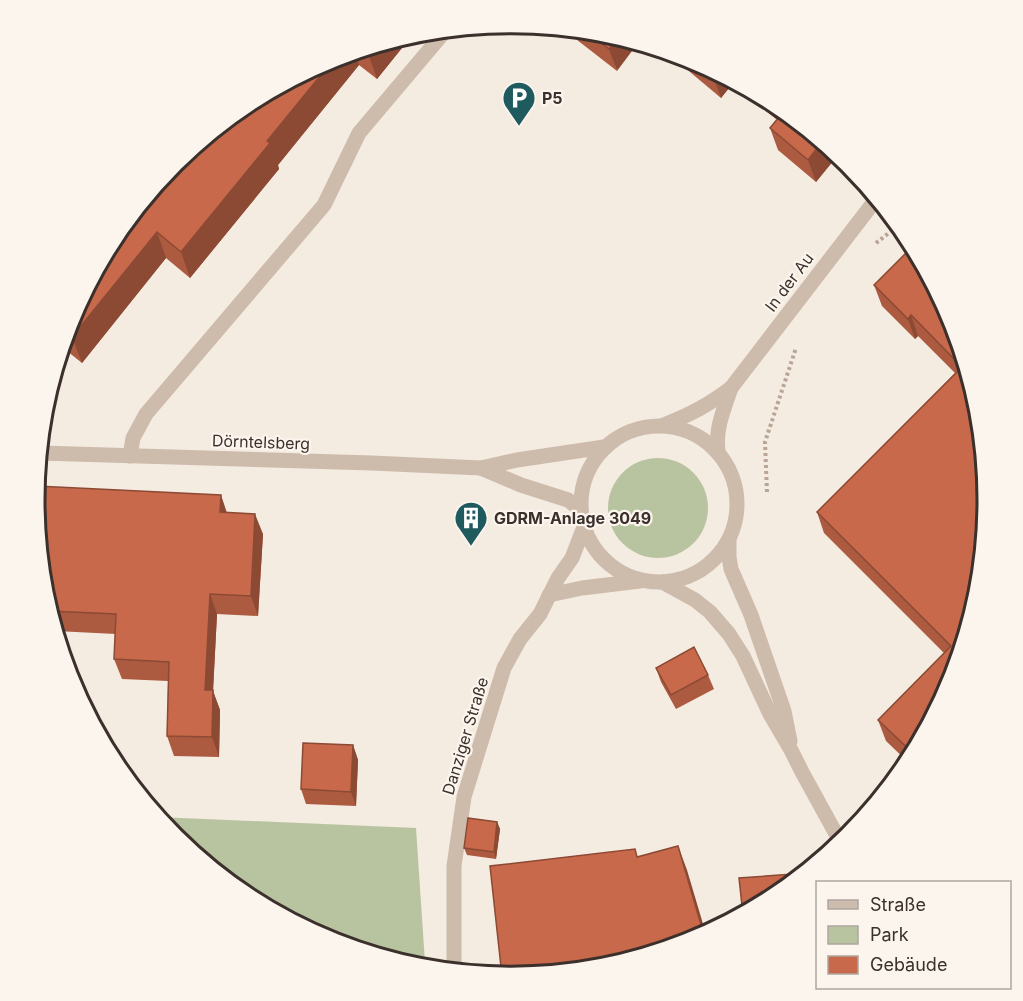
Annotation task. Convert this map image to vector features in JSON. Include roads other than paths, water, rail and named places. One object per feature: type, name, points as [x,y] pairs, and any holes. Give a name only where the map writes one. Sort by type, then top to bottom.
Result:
[{"type":"street","points":[[130,456],[133,438],[146,414],[324,205],[359,133],[437,40]]},
{"type":"street","name":"In der Au","points":[[664,425],[711,403],[730,388],[872,205]]},
{"type":"street","name":"In der Au","points":[[718,451],[719,426],[730,388]]},
{"type":"street","points":[[549,596],[582,588],[640,581],[664,583],[690,576],[713,562],[729,540],[737,517],[738,494],[731,471],[718,451],[702,438],[684,429],[664,425],[642,426],[622,434],[604,447],[590,466],[582,487],[580,510],[584,527],[596,551],[615,569],[640,581]]},
{"type":"street","name":"Dörntelsberg","points":[[48,453],[481,468],[517,460],[604,447]]},
{"type":"street","name":"Dörntelsberg","points":[[481,468],[521,485],[568,500],[580,510]]},
{"type":"street","name":"Danziger Straße","points":[[454,963],[454,866],[464,796],[504,668],[520,639],[540,614],[558,578],[572,558],[584,527]]},
{"type":"street","points":[[729,540],[731,569],[751,615],[784,711],[791,750]]},
{"type":"street","points":[[664,583],[695,600],[729,634],[743,656],[770,714],[836,834]]},
{"type":"place","name":"P5","points":[[519,127]]},
{"type":"place","name":"GDRM-Anlage 3049","points":[[471,547]]}]
